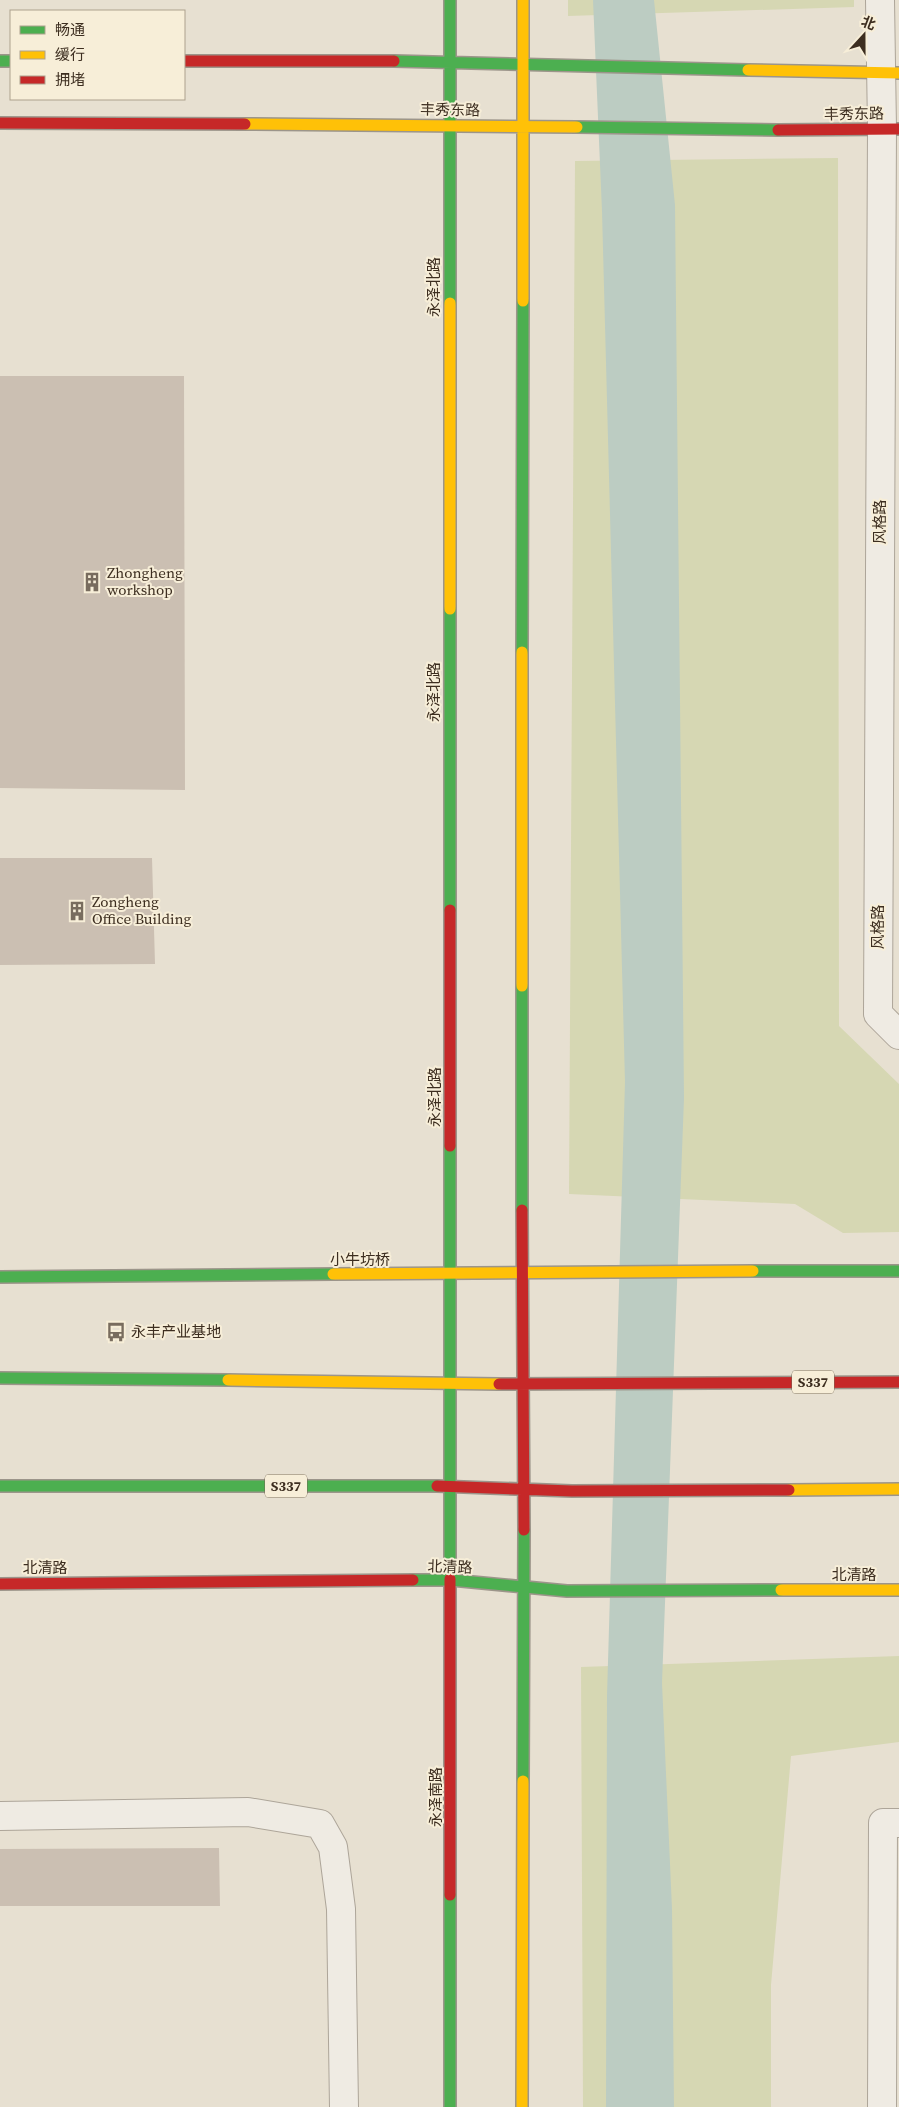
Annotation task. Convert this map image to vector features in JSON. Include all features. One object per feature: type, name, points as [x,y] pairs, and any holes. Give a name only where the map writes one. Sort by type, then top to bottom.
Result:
[{"type":"street","name":"永泽北路","points":[[450,0],[451,1486]]},
{"type":"street","points":[[522,2107],[524,1586],[522,1273],[523,0]]},
{"type":"street","name":"风格路","points":[[880,0],[890,73],[890,128],[878,1014],[899,1035]]},
{"type":"street","points":[[185,61],[451,61],[576,67],[890,73]]},
{"type":"street","name":"丰秀东路","points":[[0,124],[450,125],[803,130],[890,128]]},
{"type":"street","name":"小牛坊桥","points":[[0,1277],[899,1271]]},
{"type":"street","name":"S337","points":[[0,1378],[129,1378],[450,1384],[899,1382]]},
{"type":"street","name":"S337","points":[[0,1486],[451,1486],[572,1491],[899,1489]]},
{"type":"street","name":"永泽南路","points":[[450,2107],[451,1486]]},
{"type":"street","name":"北清路","points":[[0,1584],[451,1580],[566,1591],[899,1590]]},
{"type":"street","points":[[0,1816],[248,1812],[320,1824],[333,1847],[342,1909],[344,2107]]},
{"type":"street","points":[[882,2107],[883,1823],[899,1823]]},
{"type":"green space","points":[[568,0],[854,0],[854,7],[568,16]]},
{"type":"green space","points":[[838,158],[839,1026],[899,1084],[899,1232],[843,1233],[795,1204],[569,1194],[575,161]]},
{"type":"green space","points":[[899,1656],[899,1742],[791,1756],[771,1985],[771,2107],[583,2107],[581,1667]]},
{"type":"shaded area","points":[[593,0],[654,0],[675,205],[684,1098],[662,1683],[672,1909],[674,2107],[606,2107],[607,1696],[625,1082],[602,211]]},
{"type":"building","name":"Zhongheng workshop","points":[[0,376],[184,376],[185,790],[0,788]]},
{"type":"building","name":"Zongheng Office Building","points":[[0,858],[152,858],[155,964],[0,965]]},
{"type":"building","points":[[219,1848],[220,1906],[0,1906],[0,1849]]},
{"type":"traffic: fast","points":[[450,0],[450,303]]},
{"type":"traffic: fast","points":[[0,61],[10,61]]},
{"type":"traffic: fast","points":[[394,61],[748,70]]},
{"type":"traffic: fast","points":[[577,127],[778,130]]},
{"type":"traffic: fast","points":[[522,652],[523,301]]},
{"type":"traffic: fast","points":[[450,609],[450,910]]},
{"type":"traffic: fast","points":[[522,986],[522,1210]]},
{"type":"traffic: fast","points":[[450,1146],[450,1579]]},
{"type":"traffic: fast","points":[[753,1271],[899,1271]]},
{"type":"traffic: fast","points":[[0,1277],[333,1274]]},
{"type":"traffic: fast","points":[[0,1378],[228,1380]]},
{"type":"traffic: fast","points":[[0,1486],[437,1486]]},
{"type":"traffic: fast","points":[[523,1781],[524,1530]]},
{"type":"traffic: fast","points":[[413,1580],[451,1580],[567,1591],[781,1590]]},
{"type":"traffic: fast","points":[[450,1895],[450,2107]]},
{"type":"traffic: slow","points":[[523,0],[523,301]]},
{"type":"traffic: slow","points":[[748,70],[899,73]]},
{"type":"traffic: slow","points":[[245,124],[577,127]]},
{"type":"traffic: slow","points":[[450,303],[450,609]]},
{"type":"traffic: slow","points":[[522,652],[522,986]]},
{"type":"traffic: slow","points":[[333,1274],[753,1271]]},
{"type":"traffic: slow","points":[[228,1380],[499,1384]]},
{"type":"traffic: slow","points":[[789,1490],[899,1489]]},
{"type":"traffic: slow","points":[[781,1590],[899,1590]]},
{"type":"traffic: slow","points":[[522,2107],[523,1781]]},
{"type":"traffic: jam","points":[[185,61],[394,61]]},
{"type":"traffic: jam","points":[[0,123],[245,124]]},
{"type":"traffic: jam","points":[[778,130],[899,129]]},
{"type":"traffic: jam","points":[[450,910],[450,1146]]},
{"type":"traffic: jam","points":[[522,1210],[524,1530]]},
{"type":"traffic: jam","points":[[499,1384],[899,1382]]},
{"type":"traffic: jam","points":[[437,1486],[572,1491],[789,1490]]},
{"type":"traffic: jam","points":[[450,1579],[450,1895]]},
{"type":"traffic: jam","points":[[0,1584],[413,1580]]},
{"type":"place","name":"Zhongheng workshop","points":[[92,582]]},
{"type":"place","name":"Zongheng Office Building","points":[[77,911]]},
{"type":"place","name":"永丰产业基地","points":[[116,1332]]}]
